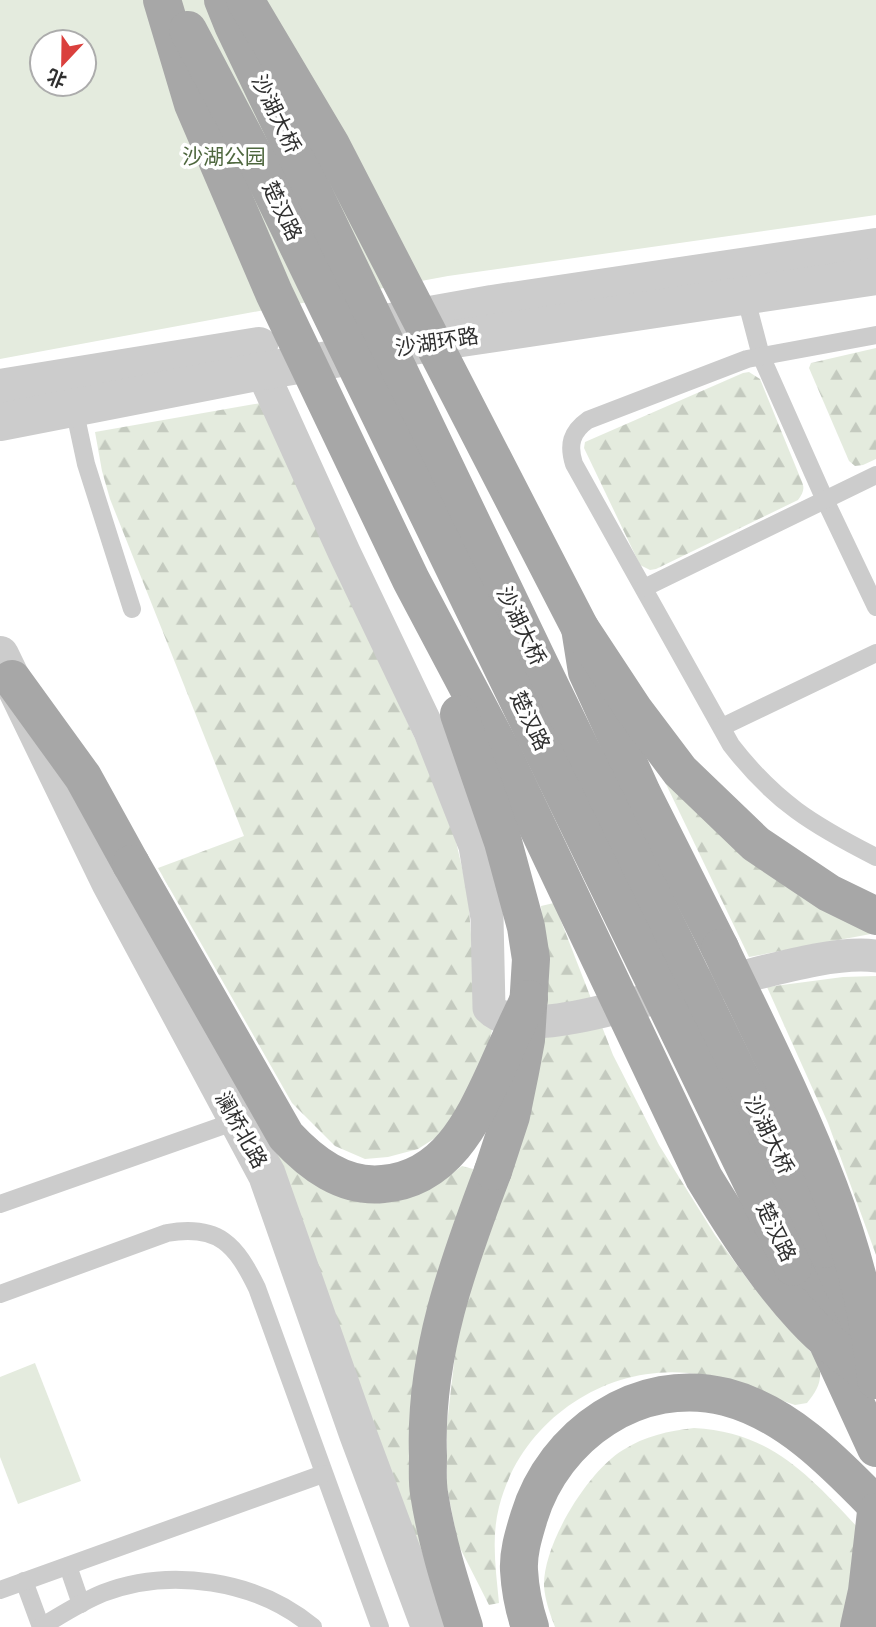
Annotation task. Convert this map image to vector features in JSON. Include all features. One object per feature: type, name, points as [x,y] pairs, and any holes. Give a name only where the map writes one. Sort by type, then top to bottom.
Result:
[{"type":"main road","points":[[162,0],[193,104],[274,293],[411,580],[500,748],[704,1178],[738,1235],[803,1317],[842,1354],[876,1380]]},
{"type":"main road","name":"楚汉路","points":[[173,0],[255,157],[809,1258],[876,1359]]},
{"type":"main road","name":"沙湖大桥","points":[[223,0],[537,659],[809,1258]]},
{"type":"main road","points":[[245,0],[331,145],[580,628],[634,710],[680,771],[756,844],[829,893],[876,916]]},
{"type":"main road","points":[[411,580],[486,786],[526,927],[531,959],[526,1041],[511,1116],[448,1298],[435,1357],[428,1410],[429,1491],[447,1574],[464,1627]]},
{"type":"main road","points":[[580,628],[587,672],[642,793],[720,948],[799,1115],[830,1190],[863,1293],[876,1380]]},
{"type":"main road","points":[[6,667],[83,777],[286,1136],[315,1164],[353,1182],[372,1185],[405,1181],[420,1175],[447,1154],[464,1133],[478,1110],[528,999]]},
{"type":"main road","name":"楚汉路","points":[[809,1258],[876,1448]]},
{"type":"main road","points":[[530,1627],[525,1613],[519,1568],[522,1539],[534,1500],[548,1472],[582,1432],[612,1413],[650,1397],[684,1392],[710,1394],[747,1404],[809,1441],[876,1505]]},
{"type":"main road","points":[[859,1627],[867,1591],[876,1512]]},
{"type":"street","name":"沙湖环路","points":[[0,388],[492,304],[876,247]]},
{"type":"street","name":"沙湖环路","points":[[0,422],[262,371],[876,276]]},
{"type":"street","points":[[262,371],[430,732],[471,836],[487,918],[489,1008],[497,1016],[519,1021],[561,1020],[831,957],[866,954],[876,956]]},
{"type":"street","name":"澜桥北路","points":[[6,667],[110,882],[236,1122],[267,1175],[358,1434],[430,1627]]},
{"type":"lane","points":[[745,295],[761,356],[876,607]]},
{"type":"lane","points":[[876,335],[747,359],[588,420],[575,431],[570,451],[574,464],[731,745],[782,802],[842,840],[876,857]]},
{"type":"lane","points":[[74,408],[88,473],[132,609]]},
{"type":"lane","points":[[644,588],[876,475]]},
{"type":"lane","points":[[722,727],[876,653]]},
{"type":"lane","points":[[0,1204],[236,1122]]},
{"type":"lane","points":[[0,1294],[167,1233],[187,1229],[204,1231],[221,1239],[239,1255],[257,1288],[380,1627]]},
{"type":"lane","points":[[0,1590],[323,1475]]},
{"type":"lane","points":[[68,1566],[81,1604]]},
{"type":"lane","points":[[24,1581],[41,1627],[103,1593],[144,1581],[192,1581],[248,1591],[277,1604],[313,1627]]},
{"type":"green space","name":"沙湖公园","points":[[0,0],[876,0],[876,215],[448,276],[0,359]]},
{"type":"green space","points":[[876,348],[876,459],[855,466],[849,461],[809,368],[811,363]]},
{"type":"green space","points":[[749,372],[760,379],[803,484],[801,495],[798,500],[656,569],[650,570],[640,565],[584,448],[585,442]]},
{"type":"green space","points":[[261,403],[450,815],[468,894],[476,1004],[492,1031],[475,1087],[443,1133],[418,1149],[388,1157],[365,1159],[335,1146],[292,1103],[158,868],[244,836],[110,499],[95,432]]},
{"type":"green space","points":[[665,782],[876,933],[749,957]]},
{"type":"green space","points":[[554,903],[613,1055],[659,1145],[715,1235],[751,1284],[817,1359],[820,1377],[815,1393],[807,1403],[795,1405],[715,1378],[688,1373],[656,1373],[625,1379],[596,1390],[569,1406],[545,1426],[525,1450],[510,1477],[499,1507],[495,1531],[499,1603],[489,1605],[458,1544],[447,1487],[447,1424],[456,1346],[545,952],[541,906]]},
{"type":"green space","points":[[876,976],[876,1255],[828,1123],[767,987],[843,977]]},
{"type":"green space","points":[[263,1129],[296,1168],[438,1184],[462,1166],[473,1169],[422,1554]]},
{"type":"green space","points":[[35,1363],[81,1481],[18,1504],[0,1457],[0,1377]]},
{"type":"green space","points":[[694,1428],[722,1431],[768,1448],[807,1476],[862,1532],[844,1627],[555,1627],[544,1586],[546,1569],[559,1530],[582,1491],[610,1460],[631,1445],[657,1435]]}]
